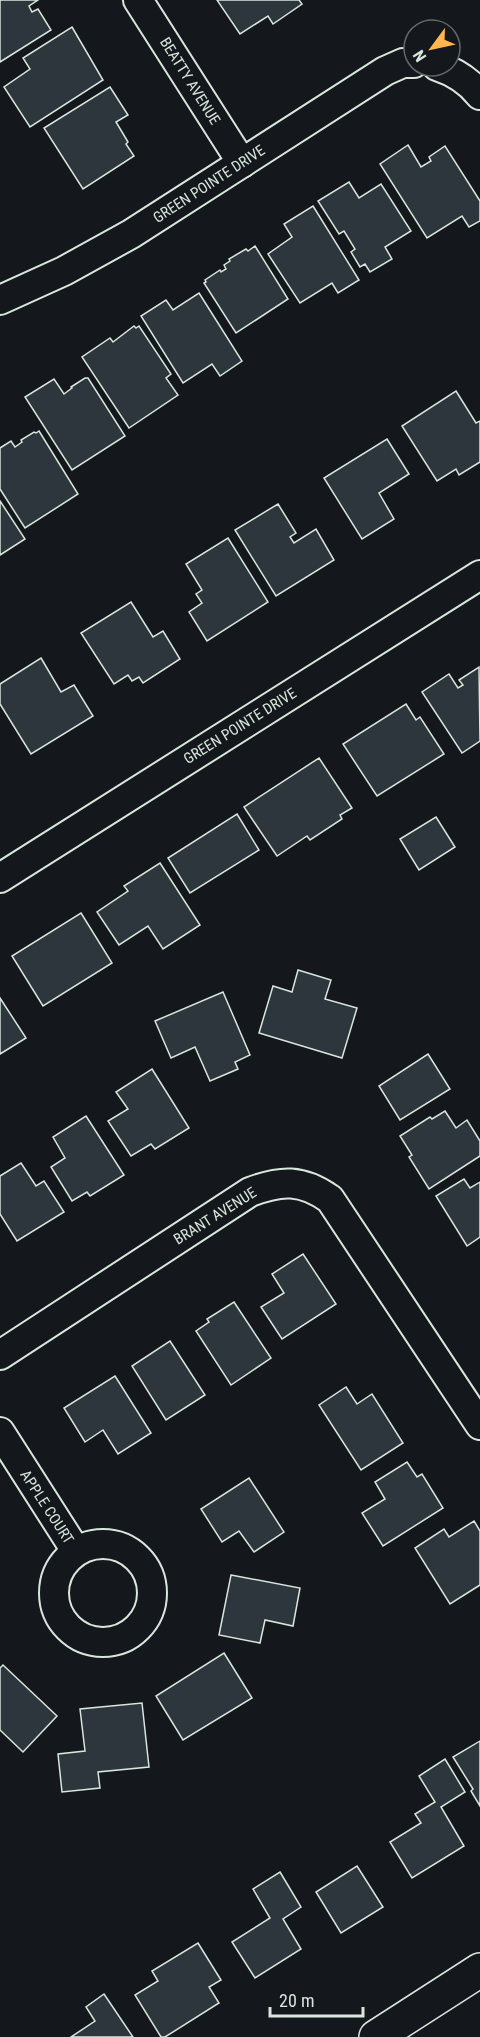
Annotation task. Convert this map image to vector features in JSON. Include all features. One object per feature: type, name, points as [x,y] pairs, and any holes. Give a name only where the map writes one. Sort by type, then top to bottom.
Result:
[{"type":"street","name":"BEATTY AVENUE","points":[[138,0],[242,163]]},
{"type":"street","name":"GREEN POINTE DRIVE","points":[[0,300],[98,254],[385,70],[402,63]]},
{"type":"street","points":[[462,78],[480,95]]},
{"type":"street","name":"GREEN POINTE DRIVE","points":[[0,878],[480,575]]},
{"type":"street","name":"BRANT AVENUE","points":[[0,1355],[250,1192],[280,1183],[307,1185],[330,1199],[480,1425]]},
{"type":"street","name":"APPLE COURT","points":[[0,1432],[76,1551]]},
{"type":"street","points":[[376,2037],[480,1970]]},
{"type":"building","points":[[0,0],[38,0],[29,6],[32,12],[38,9],[51,30],[0,62]]},
{"type":"building","points":[[217,0],[299,0],[302,4],[273,24],[268,16],[240,34]]},
{"type":"building","points":[[72,27],[103,80],[30,127],[4,87],[30,69],[23,58]]},
{"type":"building","points":[[110,87],[128,115],[116,122],[134,156],[83,189],[44,128]]},
{"type":"building","points":[[408,145],[421,167],[431,161],[429,157],[445,146],[480,201],[480,221],[469,227],[462,216],[427,238],[380,164]]},
{"type":"building","points":[[349,182],[359,198],[381,184],[411,231],[385,247],[392,259],[370,272],[365,264],[360,267],[351,252],[355,249],[344,231],[339,234],[318,201]]},
{"type":"building","points":[[313,206],[359,280],[338,293],[332,283],[300,303],[268,254],[292,237],[284,224]]},
{"type":"building","points":[[255,246],[288,299],[236,333],[204,283],[220,270],[221,272],[226,269],[224,265],[230,261],[229,259]]},
{"type":"building","points":[[199,293],[242,361],[220,376],[212,364],[183,383],[141,316],[166,300],[173,310]]},
{"type":"building","points":[[134,326],[136,328],[139,326],[171,374],[166,378],[178,395],[129,428],[82,357],[110,338],[113,342]]},
{"type":"building","points":[[88,378],[125,436],[72,470],[25,397],[54,379],[64,394]]},
{"type":"building","points":[[456,391],[476,423],[480,421],[480,462],[459,475],[456,469],[437,481],[402,426]]},
{"type":"building","points":[[39,431],[78,494],[25,528],[0,489],[0,448],[11,441],[15,447],[22,442],[21,440]]},
{"type":"building","points":[[387,439],[409,474],[379,493],[394,519],[362,539],[324,478]]},
{"type":"building","points":[[0,501],[25,539],[0,555]]},
{"type":"building","points":[[278,504],[296,533],[290,537],[294,543],[316,529],[334,560],[276,596],[235,530]]},
{"type":"building","points":[[228,538],[268,602],[207,641],[189,612],[202,603],[196,594],[202,590],[186,564]]},
{"type":"building","points":[[131,602],[153,637],[163,631],[180,659],[143,683],[139,677],[132,681],[128,675],[114,684],[81,633]]},
{"type":"building","points":[[41,658],[61,692],[74,685],[93,716],[31,754],[0,704],[0,684]]},
{"type":"building","points":[[479,667],[480,741],[462,753],[422,692],[449,674],[458,688],[463,685],[459,680]]},
{"type":"building","points":[[406,704],[416,720],[420,717],[444,754],[377,796],[343,744]]},
{"type":"building","points":[[319,758],[352,808],[340,815],[342,819],[310,840],[307,836],[277,856],[244,807]]},
{"type":"building","points":[[237,814],[259,850],[190,893],[168,858]]},
{"type":"building","points":[[436,817],[455,847],[419,870],[400,839]]},
{"type":"building","points":[[160,863],[200,925],[163,949],[148,926],[119,945],[97,912],[128,891],[124,886]]},
{"type":"building","points":[[81,913],[112,963],[43,1006],[12,956]]},
{"type":"building","points":[[298,970],[331,980],[325,999],[357,1008],[342,1058],[259,1033],[273,986],[292,992]]},
{"type":"building","points":[[223,992],[250,1055],[235,1062],[238,1069],[210,1081],[195,1047],[171,1058],[155,1021]]},
{"type":"building","points":[[0,998],[26,1038],[0,1054]]},
{"type":"building","points":[[428,1054],[450,1089],[400,1120],[379,1086]]},
{"type":"building","points":[[152,1069],[189,1128],[155,1149],[151,1144],[131,1156],[108,1121],[128,1109],[116,1092]]},
{"type":"building","points":[[445,1111],[456,1128],[467,1120],[480,1141],[480,1156],[429,1189],[409,1157],[412,1155],[400,1136],[430,1117],[432,1119]]},
{"type":"building","points":[[86,1116],[124,1175],[90,1196],[87,1192],[72,1201],[51,1167],[65,1158],[53,1137]]},
{"type":"building","points":[[21,1163],[36,1186],[44,1181],[64,1212],[17,1241],[0,1214],[0,1176]]},
{"type":"building","points":[[464,1179],[470,1188],[480,1182],[480,1237],[467,1246],[436,1196]]},
{"type":"building","points":[[303,1254],[336,1304],[282,1339],[261,1307],[284,1293],[272,1274]]},
{"type":"building","points":[[234,1302],[271,1358],[231,1385],[196,1331],[209,1322],[207,1319]]},
{"type":"building","points":[[170,1341],[205,1395],[166,1420],[132,1366]]},
{"type":"building","points":[[115,1376],[151,1433],[118,1454],[103,1430],[85,1442],[64,1408]]},
{"type":"building","points":[[346,1387],[357,1404],[372,1394],[403,1443],[361,1470],[319,1405]]},
{"type":"building","points":[[407,1462],[417,1477],[422,1474],[443,1508],[383,1546],[362,1513],[385,1499],[375,1482]]},
{"type":"building","points":[[249,1478],[284,1532],[254,1552],[239,1531],[222,1542],[201,1509]]},
{"type":"building","points":[[474,1521],[480,1531],[480,1585],[450,1604],[415,1548],[444,1529],[449,1537]]},
{"type":"building","points":[[231,1575],[300,1588],[293,1626],[265,1620],[260,1643],[219,1635]]},
{"type":"building","points":[[224,1653],[252,1698],[183,1740],[156,1696]]},
{"type":"building","points":[[3,1665],[57,1716],[23,1752],[0,1730],[0,1668]]},
{"type":"building","points":[[142,1703],[149,1767],[98,1772],[100,1788],[62,1792],[58,1754],[85,1751],[80,1709]]},
{"type":"building","points":[[480,1741],[480,1806],[471,1791],[473,1789],[453,1757]]},
{"type":"building","points":[[445,1759],[465,1792],[441,1807],[464,1846],[412,1878],[390,1842],[421,1823],[415,1814],[435,1802],[419,1776]]},
{"type":"building","points":[[357,1866],[383,1907],[341,1933],[316,1892]]},
{"type":"building","points":[[280,1872],[301,1907],[283,1919],[301,1949],[255,1978],[232,1942],[270,1918],[253,1889]]},
{"type":"building","points":[[198,1943],[221,1980],[209,1987],[219,2003],[165,2037],[161,2037],[135,1995],[158,1981],[152,1971]]},
{"type":"building","points":[[104,1994],[133,2037],[71,2037],[95,2021],[86,2007]]}]
